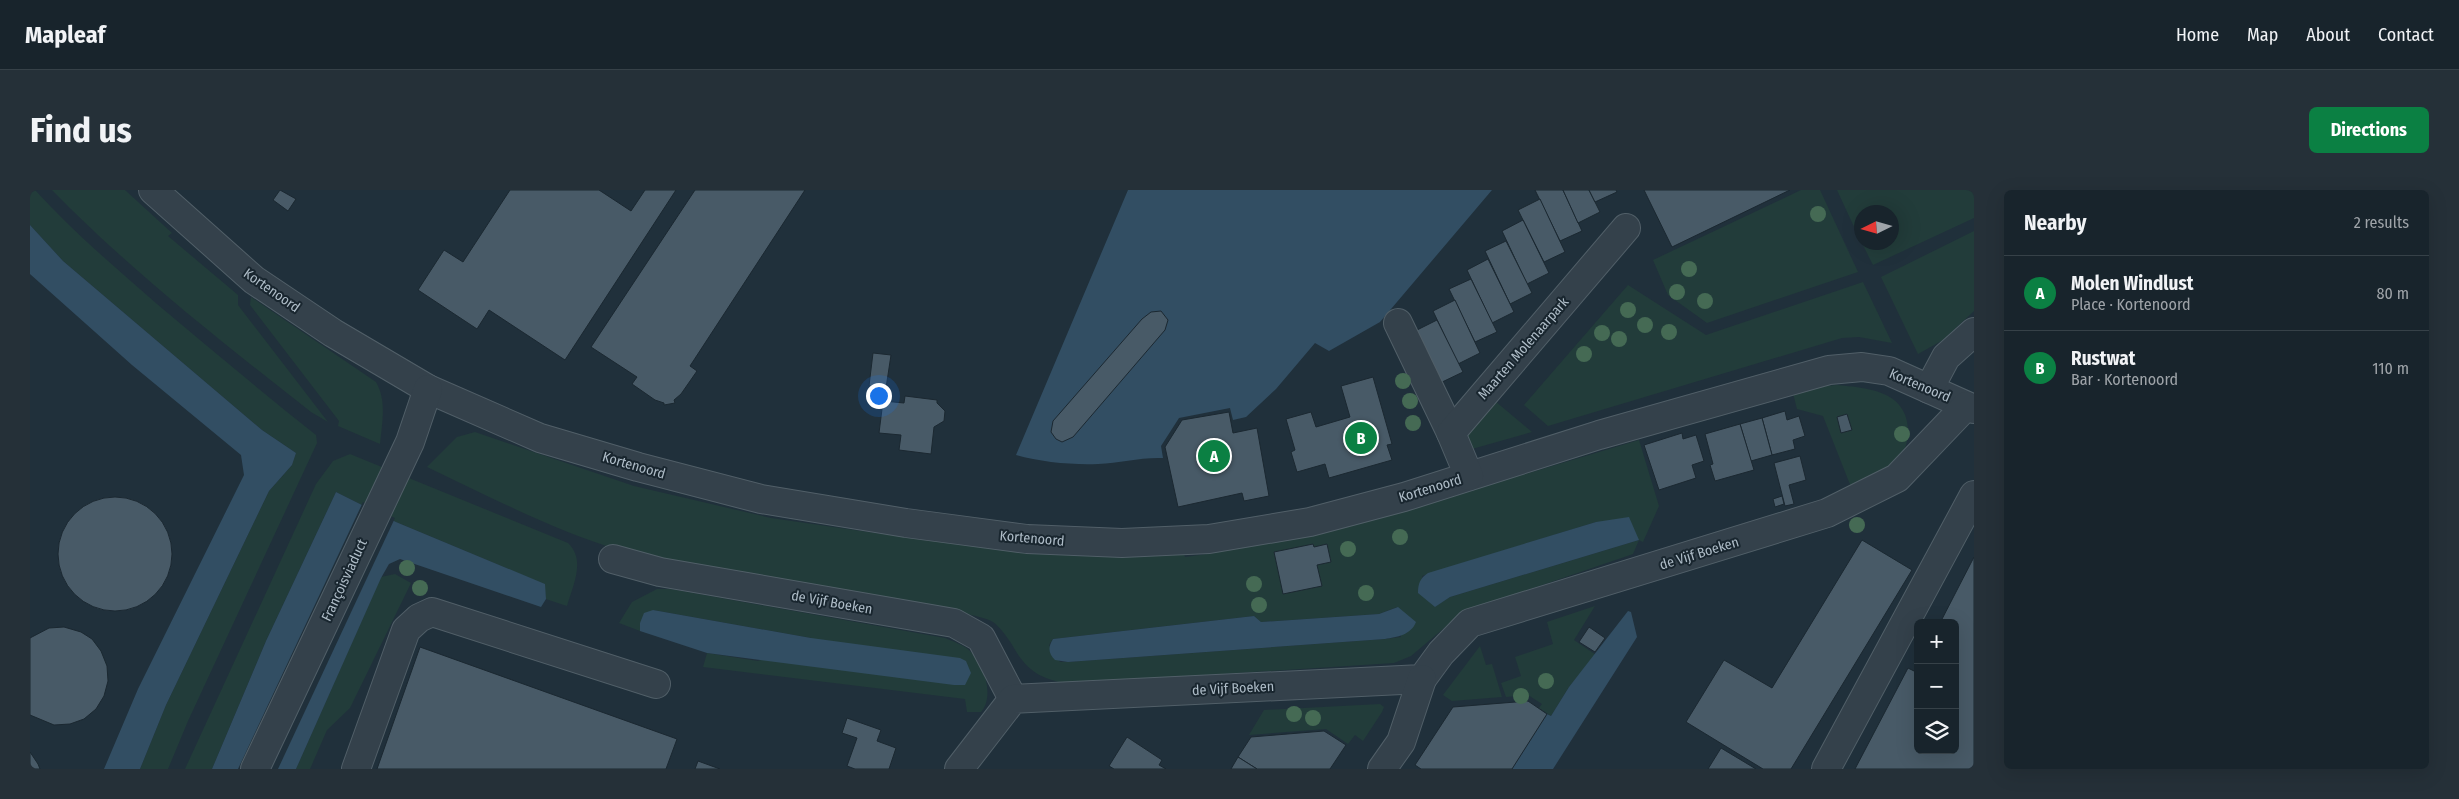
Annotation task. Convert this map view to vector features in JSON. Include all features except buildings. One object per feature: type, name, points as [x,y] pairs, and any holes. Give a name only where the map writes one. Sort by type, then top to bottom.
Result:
[{"type":"street","name":"Kortenoord","points":[[153,190],[254,280],[333,333],[428,389],[540,438],[638,467],[761,499],[906,523],[1026,539],[1122,543],[1209,539],[1310,522],[1404,497],[1600,435],[1829,370],[1862,367],[1889,371],[1970,407]]},
{"type":"street","name":"Maarten Molenaarpark","points":[[1451,433],[1626,228]]},
{"type":"street","points":[[1398,323],[1451,433],[1469,476]]},
{"type":"street","points":[[1929,388],[1946,357],[1974,332]]},
{"type":"street","name":"Françoisviaduct","points":[[255,769],[410,442],[428,389]]},
{"type":"street","name":"de Vijf Boeken","points":[[1382,769],[1401,742],[1422,679],[1441,653],[1470,623],[1827,514],[1897,478],[1970,407]]},
{"type":"street","points":[[1826,769],[1974,495]]},
{"type":"street","name":"de Vijf Boeken","points":[[613,559],[660,572],[954,623],[981,638],[1013,699],[1422,679]]},
{"type":"street","points":[[356,769],[406,630],[419,618],[432,612],[656,684]]},
{"type":"street","points":[[959,769],[1013,699]]},
{"type":"green space","points":[[30,190],[35,190],[79,235],[157,304],[316,435],[317,443],[188,721],[168,769],[140,769],[166,705],[269,491],[292,465],[296,453],[262,430],[63,261],[30,225]]},
{"type":"green space","points":[[52,190],[125,190],[172,233],[168,236],[238,295],[238,305],[328,422],[311,412],[178,305],[113,249]]},
{"type":"green space","points":[[1801,190],[1820,190],[1858,272],[1707,323],[1668,295],[1653,260]]},
{"type":"green space","points":[[1837,190],[1974,190],[1974,218],[1873,265],[1866,250],[1899,250],[1899,205],[1854,205],[1854,227]]},
{"type":"green space","points":[[1974,231],[1974,311],[1943,340],[1918,354],[1881,277]]},
{"type":"green space","points":[[1863,282],[1892,343],[1859,337],[1842,338],[1548,426],[1524,405],[1628,285],[1706,335]]},
{"type":"green space","points":[[251,297],[376,382],[383,404],[380,444],[338,426],[339,421],[250,305]]},
{"type":"green space","points":[[1837,385],[1872,390],[1892,398],[1905,415],[1908,428],[1906,445],[1898,460],[1882,472],[1851,487],[1823,416],[1797,409],[1793,393],[1816,387]]},
{"type":"green space","points":[[1495,401],[1532,432],[1472,449],[1465,437]]},
{"type":"green space","points":[[475,432],[634,486],[771,518],[882,534],[1039,552],[1183,551],[1185,557],[1215,553],[1215,548],[1395,513],[1639,440],[1659,506],[1643,542],[1639,540],[1633,554],[1463,612],[1411,656],[1394,663],[1068,684],[1041,676],[1034,671],[1022,660],[998,626],[984,618],[619,550],[570,533],[427,467],[457,437]],"holes":[[[1596,522],[1639,540],[1450,597],[1435,607],[1422,576]],[[1397,607],[1401,637],[1385,639],[1068,662],[1060,662],[1049,645],[1053,639],[1254,616],[1261,622],[1379,614]]]},
{"type":"green space","points":[[350,454],[568,543],[576,557],[577,565],[575,581],[567,606],[546,599],[544,584],[396,522],[336,492],[266,641],[212,769],[185,769],[316,484],[333,461]]},
{"type":"green space","points":[[395,574],[411,583],[350,708],[327,730],[310,769],[296,769],[381,577]]},
{"type":"green space","points":[[657,589],[671,589],[945,638],[967,649],[980,664],[986,680],[987,698],[985,705],[981,712],[967,712],[965,699],[703,667],[707,653],[758,661],[811,638],[653,610],[640,623],[640,631],[619,623],[632,602]]},
{"type":"green space","points":[[1595,606],[1574,640],[1596,655],[1569,687],[1551,716],[1539,708],[1542,704],[1528,695],[1506,697],[1501,683],[1521,676],[1515,657],[1553,644],[1547,622]]},
{"type":"green space","points":[[1480,646],[1486,665],[1492,664],[1502,697],[1452,701],[1443,695]]},
{"type":"green space","points":[[1380,704],[1384,707],[1382,712],[1363,741],[1355,735],[1348,744],[1326,729],[1249,735],[1264,710]]},
{"type":"water","points":[[1128,190],[1492,190],[1380,322],[1329,351],[1315,343],[1276,389],[1246,417],[1233,420],[1230,408],[1179,418],[1161,446],[1163,458],[1077,464],[1046,461],[1016,455]]},
{"type":"water","points":[[30,225],[63,261],[262,430],[296,453],[292,465],[269,491],[166,705],[140,769],[104,769],[138,689],[244,475],[241,455],[132,365],[30,274]]},
{"type":"water","points":[[336,492],[396,522],[545,584],[546,599],[541,607],[400,559],[389,564],[381,578],[296,769],[212,769],[266,641]]},
{"type":"water","points":[[1629,517],[1639,540],[1450,597],[1435,607],[1418,593],[1420,582],[1428,573],[1596,522]]},
{"type":"water","points":[[1398,607],[1416,622],[1407,633],[1385,639],[1068,662],[1055,660],[1049,650],[1053,639],[1254,616],[1261,622],[1379,614]]},
{"type":"water","points":[[653,610],[811,638],[960,658],[966,661],[971,673],[965,685],[954,685],[707,653],[640,631],[640,623],[644,613]]},
{"type":"water","points":[[1628,611],[1631,612],[1637,637],[1553,769],[1512,769],[1547,714],[1551,716],[1569,687]]},
{"type":"pier","points":[[363,502],[395,518],[278,769],[238,769]]},
{"type":"place","name":"Rustwat","points":[[1361,438]]},
{"type":"place","name":"Molen Windlust","points":[[1214,456]]}]
